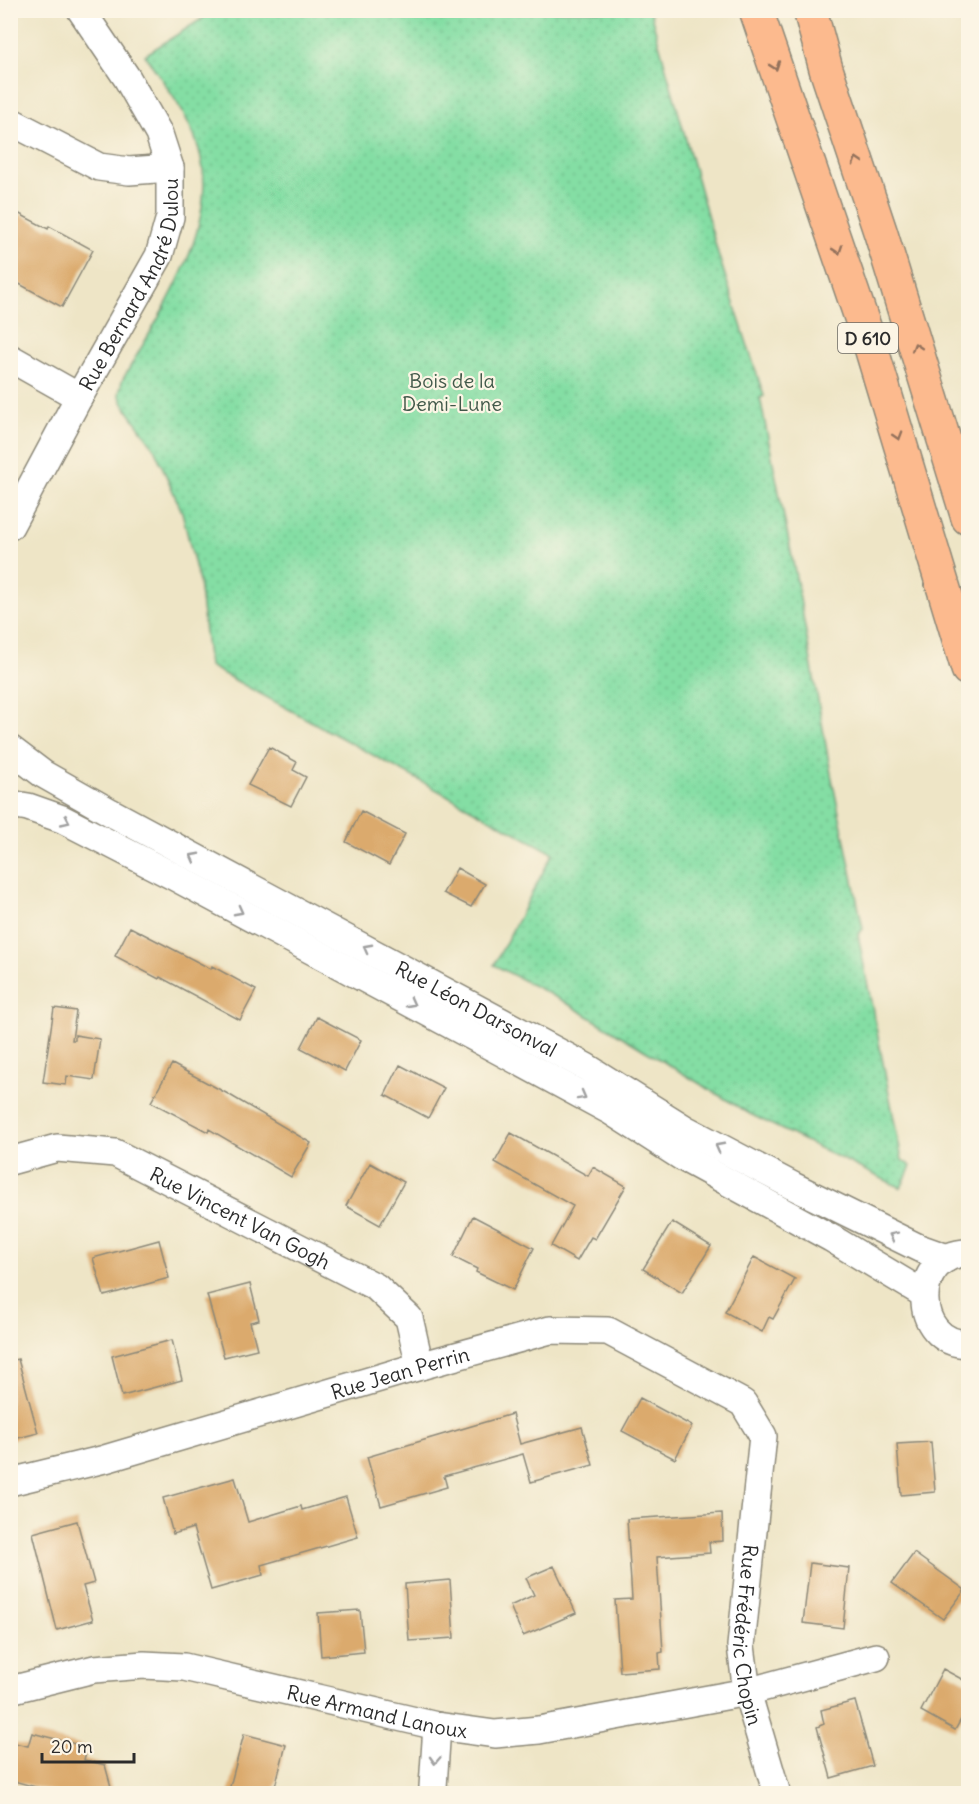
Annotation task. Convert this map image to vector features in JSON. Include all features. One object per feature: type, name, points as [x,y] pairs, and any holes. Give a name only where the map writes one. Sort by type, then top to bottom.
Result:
[{"type":"highway","name":"D 610","points":[[756,10],[870,344],[969,669]]},
{"type":"highway","name":"D 610","points":[[802,10],[826,69],[881,234],[969,518]]},
{"type":"highway","points":[[810,10],[826,69]]},
{"type":"street","name":"Rue Bernard André Dulou","points":[[10,526],[159,256],[170,217],[170,168],[159,134],[127,78],[81,10]]},
{"type":"street","points":[[10,121],[99,167],[129,171],[170,168]]},
{"type":"street","points":[[10,358],[80,397]]},
{"type":"street","name":"Rue Léon Darsonval","points":[[10,749],[43,774],[110,812],[586,1066],[685,1129],[920,1248],[958,1256]]},
{"type":"street","name":"Rue Léon Darsonval","points":[[10,804],[28,807],[62,819],[174,876],[609,1110],[682,1157],[831,1238],[924,1294]]},
{"type":"street","name":"Rue Vincent Van Gogh","points":[[10,1161],[57,1148],[115,1153],[376,1287],[409,1318],[420,1366]]},
{"type":"street","points":[[958,1256],[936,1268],[927,1280],[924,1294],[925,1309],[930,1322],[939,1333],[951,1340],[969,1344]]},
{"type":"street","name":"Rue Jean Perrin","points":[[10,1482],[105,1459],[550,1330],[608,1331],[743,1403],[763,1436]]},
{"type":"street","name":"Rue Frédéric Chopin","points":[[763,1436],[741,1646],[747,1692],[777,1794]]},
{"type":"street","name":"Rue Armand Lanoux","points":[[10,1690],[94,1669],[144,1665],[184,1667],[437,1726],[495,1734],[538,1730],[747,1692],[876,1657]]},
{"type":"street","points":[[435,1794],[437,1726]]},
{"type":"green space","name":"Bois de la Demi-Lune","points":[[214,11],[650,11],[719,257],[764,396],[760,398],[797,582],[831,774],[863,929],[858,935],[902,1160],[911,1166],[901,1188],[750,1114],[563,1001],[494,965],[553,853],[209,666],[199,582],[182,512],[154,448],[123,404],[119,394],[122,381],[183,270],[202,210],[204,180],[195,137],[176,101],[145,55]]},
{"type":"building","points":[[10,209],[48,229],[49,226],[93,250],[62,307],[10,279]]},
{"type":"building","points":[[269,747],[297,762],[293,770],[306,777],[291,806],[248,785]]},
{"type":"building","points":[[361,811],[405,834],[389,865],[346,842]]},
{"type":"building","points":[[457,868],[485,884],[471,907],[443,893]]},
{"type":"building","points":[[130,927],[256,990],[240,1020],[160,977],[159,979],[115,956]]},
{"type":"building","points":[[54,1008],[76,1011],[72,1040],[75,1040],[75,1035],[100,1039],[94,1080],[67,1076],[66,1085],[43,1082]]},
{"type":"building","points":[[317,1017],[361,1040],[345,1071],[301,1048]]},
{"type":"building","points":[[172,1064],[311,1143],[291,1177],[209,1129],[208,1132],[151,1102]]},
{"type":"building","points":[[400,1065],[444,1088],[428,1118],[385,1095]]},
{"type":"building","points":[[511,1133],[588,1176],[593,1167],[626,1186],[595,1239],[591,1237],[577,1261],[551,1246],[573,1206],[495,1162]]},
{"type":"building","points":[[370,1163],[404,1182],[380,1225],[346,1206]]},
{"type":"building","points":[[473,1216],[534,1248],[513,1290],[476,1272],[477,1269],[453,1257]]},
{"type":"building","points":[[672,1222],[711,1246],[682,1293],[643,1269]]},
{"type":"building","points":[[159,1240],[169,1278],[104,1296],[93,1258]]},
{"type":"building","points":[[754,1257],[795,1279],[773,1319],[769,1317],[762,1332],[725,1312]]},
{"type":"building","points":[[250,1284],[259,1320],[250,1322],[257,1349],[224,1357],[207,1295]]},
{"type":"building","points":[[172,1340],[182,1380],[122,1396],[112,1356]]},
{"type":"building","points":[[18,1359],[38,1433],[10,1440],[10,1361]]},
{"type":"building","points":[[640,1398],[692,1426],[675,1459],[622,1431]]},
{"type":"building","points":[[512,1414],[520,1444],[582,1427],[593,1465],[531,1482],[523,1454],[444,1476],[447,1487],[381,1506],[367,1457]]},
{"type":"building","points":[[931,1442],[935,1492],[901,1495],[897,1444]]},
{"type":"building","points":[[235,1478],[248,1522],[301,1506],[302,1510],[346,1497],[358,1537],[261,1565],[263,1575],[211,1590],[193,1528],[173,1534],[163,1498]]},
{"type":"building","points":[[722,1513],[723,1541],[709,1542],[710,1553],[657,1557],[663,1652],[659,1653],[660,1669],[620,1672],[615,1600],[632,1599],[627,1519]]},
{"type":"building","points":[[77,1521],[94,1583],[83,1586],[93,1620],[57,1630],[33,1533]]},
{"type":"building","points":[[914,1553],[965,1590],[943,1619],[892,1583]]},
{"type":"building","points":[[810,1563],[849,1568],[843,1628],[803,1623]]},
{"type":"building","points":[[554,1566],[576,1613],[523,1636],[510,1606],[534,1595],[526,1578]]},
{"type":"building","points":[[450,1580],[454,1638],[409,1641],[405,1584]]},
{"type":"building","points":[[360,1610],[364,1652],[321,1656],[318,1613]]},
{"type":"building","points":[[943,1669],[969,1683],[969,1705],[955,1730],[921,1711]]},
{"type":"building","points":[[855,1701],[873,1766],[831,1778],[817,1727],[824,1724],[821,1710]]},
{"type":"building","points":[[32,1733],[87,1747],[84,1760],[105,1765],[113,1794],[61,1794],[10,1780],[10,1742],[28,1746]]},
{"type":"building","points":[[244,1734],[286,1745],[273,1794],[228,1794]]}]
